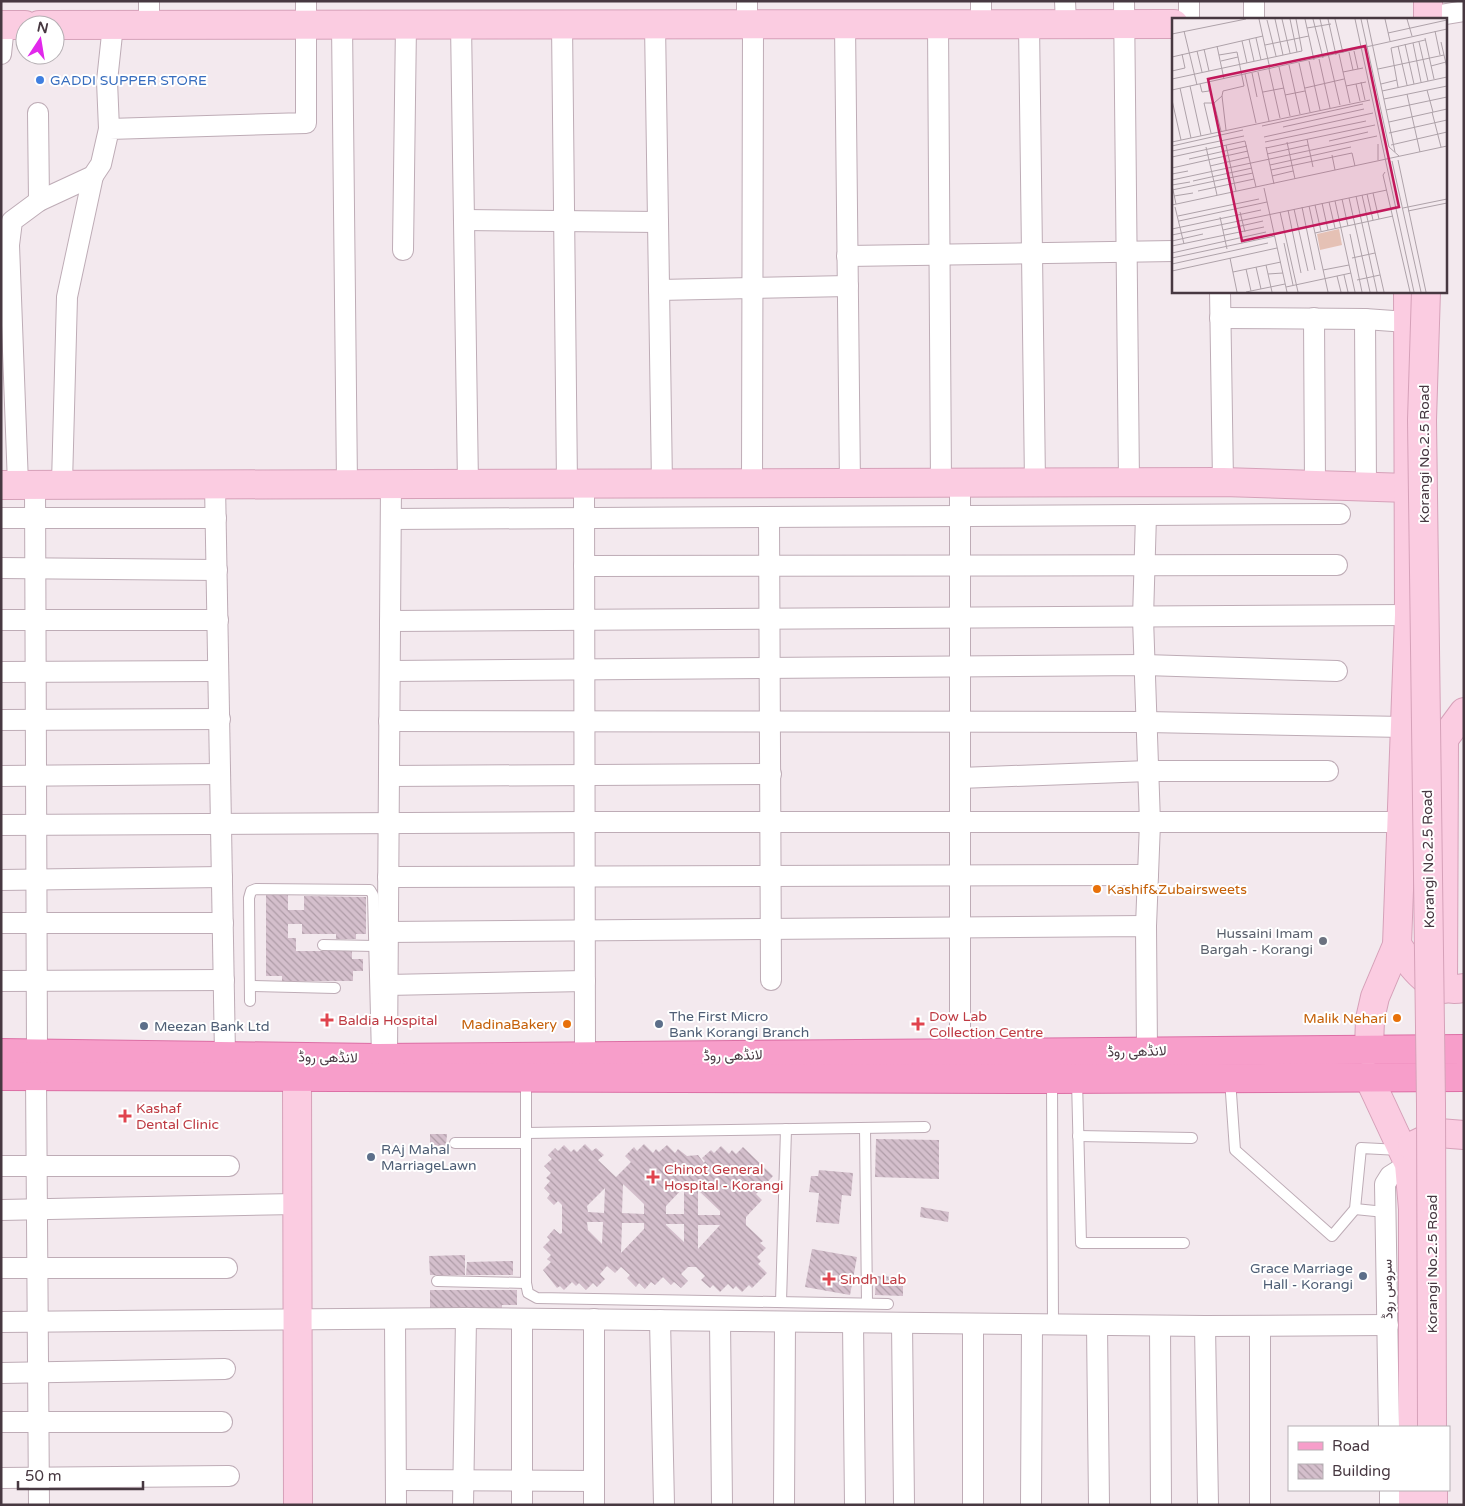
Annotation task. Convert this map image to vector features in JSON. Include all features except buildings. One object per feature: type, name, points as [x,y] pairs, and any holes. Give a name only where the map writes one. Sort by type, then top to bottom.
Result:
[{"type":"main road","name":"لانڈھی روڈ","points":[[1,1053],[37,1064],[296,1077],[526,1067],[585,1056],[1147,1052],[1369,1048],[1464,1049]]},
{"type":"main road","name":"لانڈھی روڈ","points":[[1,1076],[37,1064],[225,1055],[382,1058],[526,1067],[1064,1079],[1464,1077]]},
{"type":"street","points":[[1189,1],[1189,18]]},
{"type":"street","points":[[1254,1],[1254,18]]},
{"type":"street","points":[[1424,14],[1464,11]]},
{"type":"street","points":[[65,25],[113,25],[149,13],[306,13],[342,24],[461,24],[570,17],[654,24],[749,17],[845,24],[938,24],[981,13],[1029,24],[1066,13],[1124,13],[1172,24]]},
{"type":"street","points":[[109,129],[306,123],[306,13]]},
{"type":"street","points":[[1124,13],[1129,482]]},
{"type":"street","points":[[570,17],[564,222],[576,484],[584,518],[585,1056]]},
{"type":"street","points":[[749,17],[752,484]]},
{"type":"street","points":[[342,24],[347,484]]},
{"type":"street","points":[[403,250],[406,24]]},
{"type":"street","points":[[461,24],[468,484]]},
{"type":"street","points":[[654,24],[662,484]]},
{"type":"street","points":[[845,24],[850,484]]},
{"type":"street","points":[[938,24],[940,255],[951,484],[960,516],[960,1053]]},
{"type":"street","points":[[1029,24],[1035,483]]},
{"type":"street","points":[[1,54],[10,25]]},
{"type":"street","points":[[62,483],[67,297],[93,176],[101,164],[109,129],[107,81],[113,25]]},
{"type":"street","points":[[38,114],[39,201]]},
{"type":"street","points":[[39,1505],[36,1210],[38,923],[36,516],[18,484],[7,220],[39,201],[93,176]]},
{"type":"street","points":[[464,220],[658,222]]},
{"type":"street","points":[[847,256],[1172,251]]},
{"type":"street","points":[[659,290],[848,286]]},
{"type":"street","points":[[1220,292],[1223,482]]},
{"type":"street","points":[[1369,1048],[1370,1019],[1375,997],[1397,945],[1408,615],[1408,292]]},
{"type":"street","name":"Korangi No.2.5 Road","points":[[1426,292],[1422,420],[1431,1104],[1432,1426]]},
{"type":"street","points":[[1220,318],[1365,319],[1407,322]]},
{"type":"street","points":[[1314,318],[1315,485]]},
{"type":"street","points":[[1365,319],[1366,486]]},
{"type":"street","points":[[18,484],[951,484],[1223,482],[1408,488]]},
{"type":"street","points":[[215,484],[225,1055]]},
{"type":"street","points":[[382,1058],[382,1021],[388,985],[381,939],[388,877],[391,484]]},
{"type":"street","points":[[391,519],[1340,514]]},
{"type":"street","points":[[1146,515],[1143,618],[1150,823],[1146,926],[1147,1052]]},
{"type":"street","points":[[1,518],[36,516],[216,518]]},
{"type":"street","points":[[769,516],[772,722],[771,980]]},
{"type":"street","points":[[584,566],[1337,565]]},
{"type":"street","points":[[1,568],[217,570]]},
{"type":"street","points":[[390,621],[1408,615]]},
{"type":"street","points":[[1,620],[218,620]]},
{"type":"street","points":[[390,671],[1145,665],[1337,671]]},
{"type":"street","points":[[1,672],[218,671]]},
{"type":"street","points":[[1397,945],[1422,978],[1434,986],[1453,988],[1444,739],[1464,712]]},
{"type":"street","points":[[1,720],[220,719]]},
{"type":"street","points":[[390,722],[1147,722],[1404,727]]},
{"type":"street","points":[[960,778],[1149,771],[1328,771]]},
{"type":"street","points":[[1,776],[220,774]]},
{"type":"street","points":[[389,776],[771,774]]},
{"type":"street","points":[[1,825],[585,822],[960,824],[1401,822]]},
{"type":"street","points":[[388,877],[1148,875]]},
{"type":"street","points":[[1,880],[222,877]]},
{"type":"street","points":[[1,923],[223,923]]},
{"type":"street","points":[[381,939],[585,930],[1146,926]]},
{"type":"street","points":[[1,981],[224,980]]},
{"type":"street","points":[[388,985],[585,981]]},
{"type":"street","points":[[1368,1076],[1406,1158],[1413,1209],[1413,1426]]},
{"type":"street","points":[[296,1077],[298,1505]]},
{"type":"street","points":[[1406,1158],[1439,1133],[1454,1132],[1464,1136]]},
{"type":"street","name":"سروس روڈ","points":[[1389,1426],[1385,1184],[1406,1158]]},
{"type":"street","points":[[1,1166],[229,1166]]},
{"type":"street","points":[[1,1210],[296,1204]]},
{"type":"street","points":[[1,1268],[227,1268]]},
{"type":"street","points":[[1,1322],[466,1318],[1260,1327],[1388,1325]]},
{"type":"street","points":[[463,1505],[466,1318]]},
{"type":"street","points":[[395,1319],[396,1505]]},
{"type":"street","points":[[522,1319],[522,1505]]},
{"type":"street","points":[[594,1320],[594,1505]]},
{"type":"street","points":[[660,1320],[664,1505]]},
{"type":"street","points":[[720,1321],[722,1505]]},
{"type":"street","points":[[784,1505],[785,1322]]},
{"type":"street","points":[[853,1323],[855,1505]]},
{"type":"street","points":[[902,1324],[904,1505]]},
{"type":"street","points":[[973,1505],[974,1324]]},
{"type":"street","points":[[1031,1505],[1032,1325]]},
{"type":"street","points":[[1097,1325],[1099,1505]]},
{"type":"street","points":[[1160,1326],[1161,1505]]},
{"type":"street","points":[[1205,1326],[1208,1505]]},
{"type":"street","points":[[1260,1327],[1260,1505]]},
{"type":"street","points":[[1,1374],[225,1369]]},
{"type":"street","points":[[1,1422],[222,1422]]},
{"type":"street","points":[[1,1478],[229,1476]]},
{"type":"street","points":[[396,1480],[594,1481]]},
{"type":"street","points":[[1390,1491],[1390,1505]]},
{"type":"street","points":[[1413,1491],[1413,1505]]},
{"type":"street","points":[[1432,1491],[1433,1505]]},
{"type":"lane","points":[[250,1001],[249,898],[251,891],[256,888],[370,890],[373,895],[381,939],[382,1021]]},
{"type":"lane","points":[[323,945],[381,939]]},
{"type":"lane","points":[[250,986],[335,988]]},
{"type":"lane","points":[[526,1067],[526,1283],[528,1293],[537,1298],[888,1304]]},
{"type":"lane","points":[[1230,1078],[1235,1150],[1332,1236],[1355,1209],[1361,1148],[1406,1158]]},
{"type":"lane","points":[[1064,1079],[1078,1136],[1081,1243],[1184,1243]]},
{"type":"lane","points":[[1053,1325],[1064,1079]]},
{"type":"lane","points":[[455,1143],[526,1138],[786,1129],[925,1127]]},
{"type":"lane","points":[[865,1128],[866,1303]]},
{"type":"lane","points":[[781,1302],[786,1129]]},
{"type":"lane","points":[[1078,1136],[1192,1138]]},
{"type":"lane","points":[[1355,1209],[1385,1212]]},
{"type":"lane","points":[[437,1281],[526,1283]]},
{"type":"shaded area","points":[[1,1],[955,1],[1,3]]},
{"type":"place","name":"GADDI SUPPER STORE","points":[[40,80]]},
{"type":"place","name":"Kashif&Zubairsweets","points":[[1097,889]]},
{"type":"place","name":"Hussaini Imam Bargah - Korangi","points":[[1323,941]]},
{"type":"place","name":"Malik Nehari","points":[[1397,1018]]},
{"type":"place","name":"Baldia Hospital","points":[[327,1020]]},
{"type":"place","name":"MadinaBakery","points":[[567,1024]]},
{"type":"place","name":"The First Micro Bank Korangi Branch","points":[[659,1024]]},
{"type":"place","name":"Dow Lab Collection Centre","points":[[918,1024]]},
{"type":"place","name":"Meezan Bank Ltd","points":[[144,1026]]},
{"type":"place","name":"Kashaf Dental Clinic","points":[[125,1116]]},
{"type":"place","name":"RAj Mahal MarriageLawn","points":[[371,1157]]},
{"type":"place","name":"Chinot General Hospital - Korangi","points":[[653,1177]]},
{"type":"place","name":"Grace Marriage Hall - Korangi","points":[[1363,1276]]},
{"type":"place","name":"Sindh Lab","points":[[829,1279]]}]
